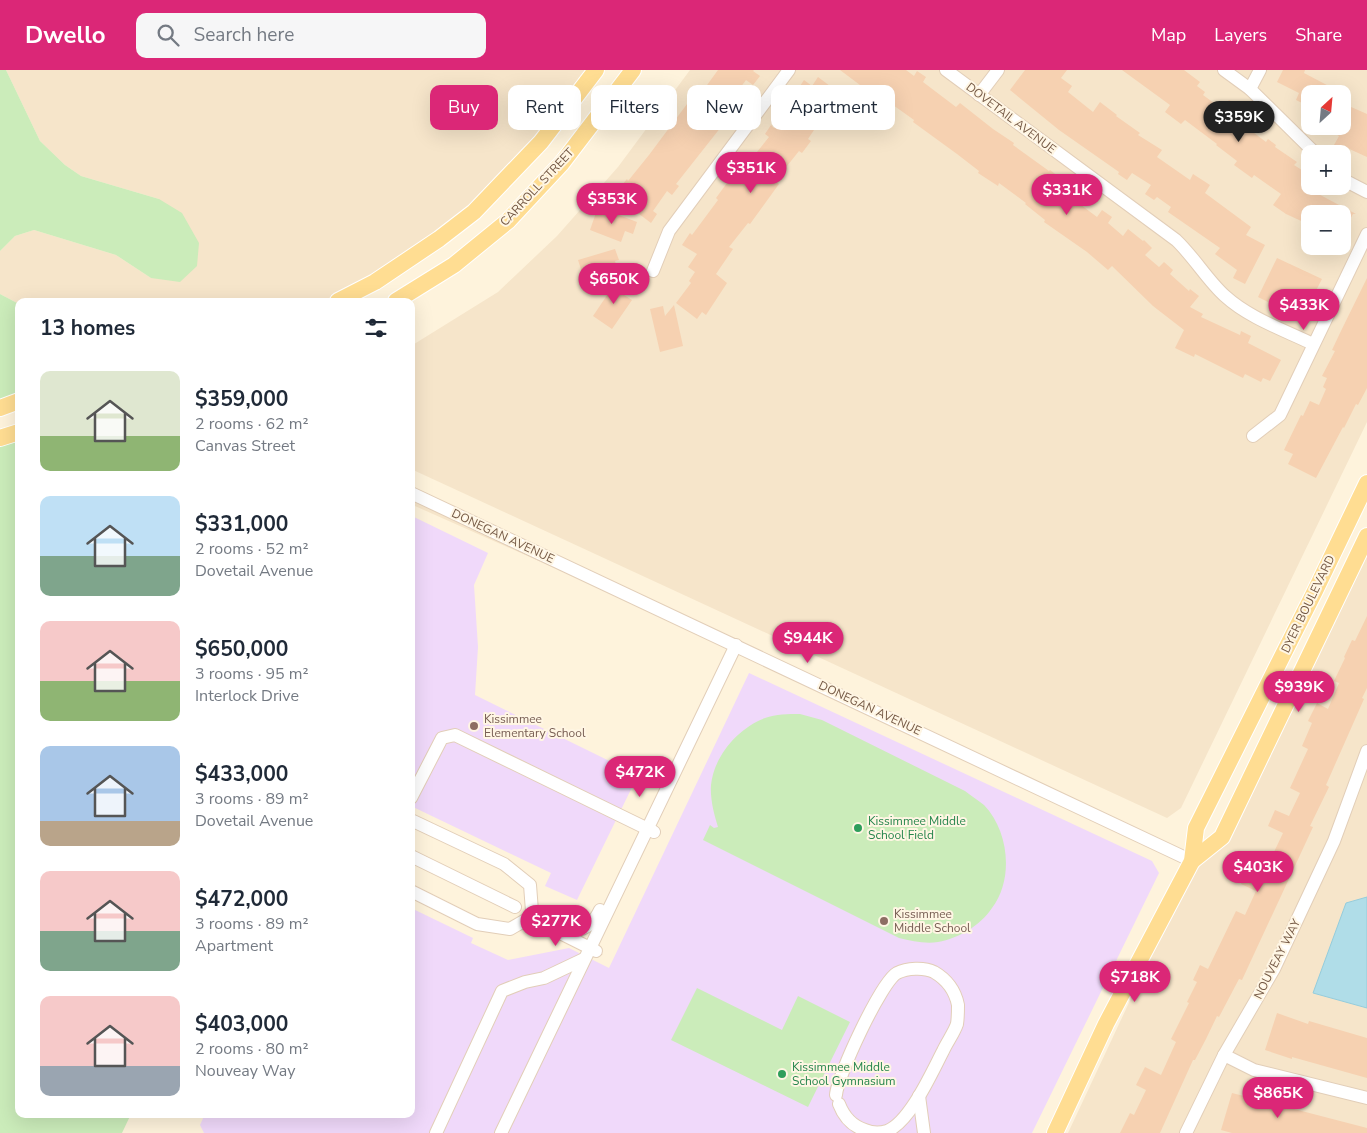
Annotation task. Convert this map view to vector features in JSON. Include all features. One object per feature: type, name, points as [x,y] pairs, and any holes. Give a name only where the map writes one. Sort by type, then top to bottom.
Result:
[{"type":"main road","points":[[344,298],[375,282],[439,239],[474,212],[541,142],[596,70]]},
{"type":"main road","name":"CARROLL STREET","points":[[401,298],[454,266],[508,221],[562,163],[633,70]]},
{"type":"main road","points":[[0,408],[15,402]]},
{"type":"main road","points":[[0,438],[15,433]]},
{"type":"main road","name":"DYER BOULEVARD","points":[[1055,1133],[1106,1024],[1192,861],[1196,828],[1367,483]]},
{"type":"main road","name":"DYER BOULEVARD","points":[[1192,861],[1222,837],[1367,536]]},
{"type":"street","points":[[653,271],[669,231],[789,70]]},
{"type":"street","name":"DOVETAIL AVENUE","points":[[946,70],[1176,240],[1189,252],[1223,294],[1240,308],[1313,344]]},
{"type":"street","points":[[979,95],[998,70]]},
{"type":"street","points":[[1224,70],[1250,89],[1307,145]]},
{"type":"street","points":[[1250,89],[1260,70]]},
{"type":"street","points":[[1351,184],[1367,192]]},
{"type":"street","points":[[1253,436],[1280,415],[1367,234]]},
{"type":"street","name":"DONEGAN AVENUE","points":[[415,495],[1192,861]]},
{"type":"street","points":[[509,1133],[590,953],[736,646]]},
{"type":"street","points":[[415,790],[442,738],[455,735],[648,829]]},
{"type":"street","name":"NOUVEAY WAY","points":[[1186,1133],[1224,1055],[1274,969],[1334,841],[1366,755]]},
{"type":"street","points":[[415,822],[504,864],[530,885],[530,914]]},
{"type":"street","points":[[530,914],[571,931],[582,930],[591,925],[648,829]]},
{"type":"street","points":[[415,858],[514,907]]},
{"type":"street","points":[[415,893],[476,924],[510,929],[530,914]]},
{"type":"street","points":[[530,914],[590,953]]},
{"type":"street","points":[[436,1133],[502,991],[524,982],[544,978],[590,953]]},
{"type":"street","points":[[501,1133],[590,953]]},
{"type":"street","points":[[919,969],[931,971],[942,977],[950,985],[958,1004],[958,1016],[957,1024],[919,1096],[900,1122],[890,1132],[872,1133],[858,1128],[843,1114],[838,1100],[837,1087],[878,997],[896,974],[907,970],[919,969]]},
{"type":"street","points":[[1224,1055],[1254,1070],[1367,1098]]},
{"type":"street","points":[[919,1096],[924,1133]]},
{"type":"shaded area","points":[[6,70],[588,70],[577,85],[508,85],[508,130],[542,130],[536,138],[470,207],[373,277],[329,298],[15,298],[15,302],[0,294],[0,251],[15,236],[34,230],[116,255],[151,278],[159,199],[81,176],[65,165],[40,141]]},
{"type":"shaded area","points":[[690,70],[1367,70],[1367,422],[1181,808],[1167,818],[415,471],[415,344],[498,292],[557,236],[618,167],[645,130],[677,130],[677,88]]},
{"type":"shaded area","points":[[415,502],[557,569],[415,506]]},
{"type":"shaded area","name":"Kissimmee Elementary School","points":[[415,517],[488,553],[474,585],[478,647],[475,695],[638,775],[577,900],[545,886],[551,873],[415,808]]},
{"type":"shaded area","points":[[1367,549],[1367,897],[1346,903],[1313,993],[1367,1008],[1367,1133],[1068,1133],[1171,913],[1198,867]]},
{"type":"shaded area","name":"Kissimmee Middle School","points":[[749,673],[1152,861],[1159,873],[1032,1133],[204,1133],[200,1125],[203,1118],[415,1118],[415,910],[473,938],[471,943],[508,960],[569,948],[609,968]]},
{"type":"green space","points":[[0,70],[6,70],[40,141],[65,165],[81,176],[159,199],[182,213],[199,243],[197,266],[180,282],[151,278],[116,255],[34,230],[15,236],[0,251]]},
{"type":"green space","points":[[0,294],[15,302],[15,396],[0,401]]},
{"type":"green space","points":[[15,440],[15,1118],[129,1118],[122,1133],[0,1133],[0,444]]},
{"type":"green space","name":"Kissimmee Middle School Field","points":[[800,714],[822,720],[965,791],[984,805],[999,828],[1006,855],[1006,870],[999,896],[992,908],[975,926],[954,938],[933,943],[899,938],[703,840],[710,825],[714,828],[718,827],[712,801],[711,785],[717,764],[729,744],[746,729],[765,718],[778,715]]},
{"type":"green space","name":"Kissimmee Middle School Gymnasium","points":[[697,988],[782,1030],[798,996],[850,1022],[808,1107],[671,1040]]},
{"type":"water","points":[[1367,897],[1367,1008],[1313,993],[1346,903]]},
{"type":"building","points":[[718,70],[754,70],[760,76],[753,85],[746,80],[742,85],[707,85]]},
{"type":"building","points":[[840,70],[906,70],[914,76],[917,71],[926,77],[923,82],[956,107],[960,103],[1014,143],[1013,145],[1083,195],[1077,202],[1097,217],[1102,210],[1112,217],[1108,223],[1123,236],[1128,229],[1144,240],[1152,248],[1145,255],[1159,267],[1164,262],[1173,270],[1170,274],[1189,291],[1190,289],[1199,296],[1190,307],[1203,314],[1201,317],[1240,335],[1241,331],[1251,336],[1248,343],[1281,360],[1270,381],[1263,378],[1261,382],[1245,374],[1243,378],[1195,354],[1194,357],[1175,348],[1184,330],[1153,306],[1112,266],[1108,270],[1087,252],[1044,222],[1045,220],[1026,203],[999,183],[998,186],[978,173],[979,171],[913,122],[914,120],[895,106],[895,85],[860,85]]},
{"type":"building","points":[[1025,70],[1067,70],[1061,78],[1072,86],[1068,92],[1093,112],[1100,102],[1140,133],[1138,135],[1162,150],[1157,157],[1190,180],[1193,174],[1210,185],[1205,193],[1251,227],[1246,235],[1265,245],[1245,284],[1233,278],[1237,270],[1215,254],[1220,248],[1168,212],[1171,207],[1157,197],[1154,200],[1145,194],[1151,185],[1132,173],[1127,180],[1118,174],[1119,172],[1059,130],[1010,90]]},
{"type":"building","points":[[1122,70],[1184,70],[1200,82],[1197,86],[1205,92],[1203,95],[1222,109],[1229,100],[1237,105],[1236,107],[1251,118],[1245,126],[1266,142],[1268,139],[1276,145],[1275,147],[1297,162],[1294,165],[1301,170],[1301,195],[1320,195],[1339,205],[1301,205],[1301,221],[1286,214],[1273,205],[1281,194],[1254,175],[1252,178],[1234,165],[1237,161],[1185,120],[1181,124],[1165,112],[1170,105]]},
{"type":"building","points":[[1283,70],[1305,70],[1304,73],[1327,85],[1301,85],[1301,102],[1296,100],[1299,93],[1277,82]]},
{"type":"building","points":[[818,77],[829,85],[813,85]]},
{"type":"building","points":[[804,80],[811,85],[801,85]]},
{"type":"building","points":[[687,104],[687,130],[719,130],[676,184],[679,186],[672,195],[667,191],[653,211],[657,214],[651,223],[614,195],[627,179],[628,181],[668,130],[677,130],[677,117]]},
{"type":"building","points":[[1351,107],[1367,114],[1367,157],[1351,150],[1351,145],[1334,145],[1339,136],[1337,135],[1351,135]]},
{"type":"building","points":[[771,125],[771,130],[814,130],[808,139],[811,141],[802,153],[799,151],[775,181],[779,184],[750,224],[748,223],[729,247],[733,249],[716,274],[727,283],[706,315],[702,312],[697,319],[676,303],[691,283],[689,281],[695,272],[688,267],[697,254],[682,245],[690,233],[692,235],[718,200],[716,198],[738,168],[746,174],[756,160],[753,157],[769,137],[765,134]]},
{"type":"building","points":[[598,207],[637,222],[633,234],[625,231],[621,242],[590,230]]},
{"type":"building","points":[[615,249],[619,260],[615,261],[618,272],[585,282],[578,260]]},
{"type":"building","points":[[1277,258],[1322,279],[1306,310],[1274,295],[1270,303],[1258,297]]},
{"type":"building","points":[[1367,278],[1367,388],[1358,405],[1356,404],[1316,478],[1288,464],[1293,454],[1284,450],[1310,401],[1319,405],[1326,389],[1323,387],[1327,378],[1322,376],[1335,351],[1332,350]]},
{"type":"building","points":[[618,279],[629,287],[624,295],[632,300],[612,329],[593,316]]},
{"type":"building","points":[[674,305],[683,346],[660,352],[650,309],[663,306],[665,316]]},
{"type":"building","points":[[1367,616],[1367,688],[1362,698],[1364,699],[1326,785],[1329,787],[1310,826],[1313,827],[1242,980],[1239,979],[1219,1017],[1217,1016],[1195,1060],[1193,1060],[1160,1133],[1120,1133],[1130,1113],[1134,1115],[1146,1090],[1136,1085],[1145,1067],[1161,1075],[1176,1042],[1171,1039],[1189,1003],[1187,1002],[1197,982],[1193,980],[1200,965],[1208,969],[1236,911],[1245,915],[1256,891],[1241,884],[1248,869],[1263,876],[1283,833],[1268,826],[1275,810],[1289,816],[1300,793],[1290,788],[1308,749],[1302,746],[1312,723],[1308,721],[1317,703],[1328,709],[1339,683],[1334,681],[1344,657],[1352,640],[1355,641]]},
{"type":"building","points":[[1277,1013],[1308,1024],[1309,1021],[1367,1038],[1367,1078],[1292,1057],[1292,1059],[1265,1050]]},
{"type":"building","points":[[1232,1093],[1367,1128],[1367,1133],[1232,1133],[1221,1130]]},
{"type":"place","name":"Kissimmee Elementary School","points":[[474,726]]},
{"type":"place","name":"Kissimmee Middle School Field","points":[[858,828]]},
{"type":"place","name":"Kissimmee Middle School","points":[[884,921]]},
{"type":"place","name":"Kissimmee Middle School Gymnasium","points":[[782,1074]]}]
